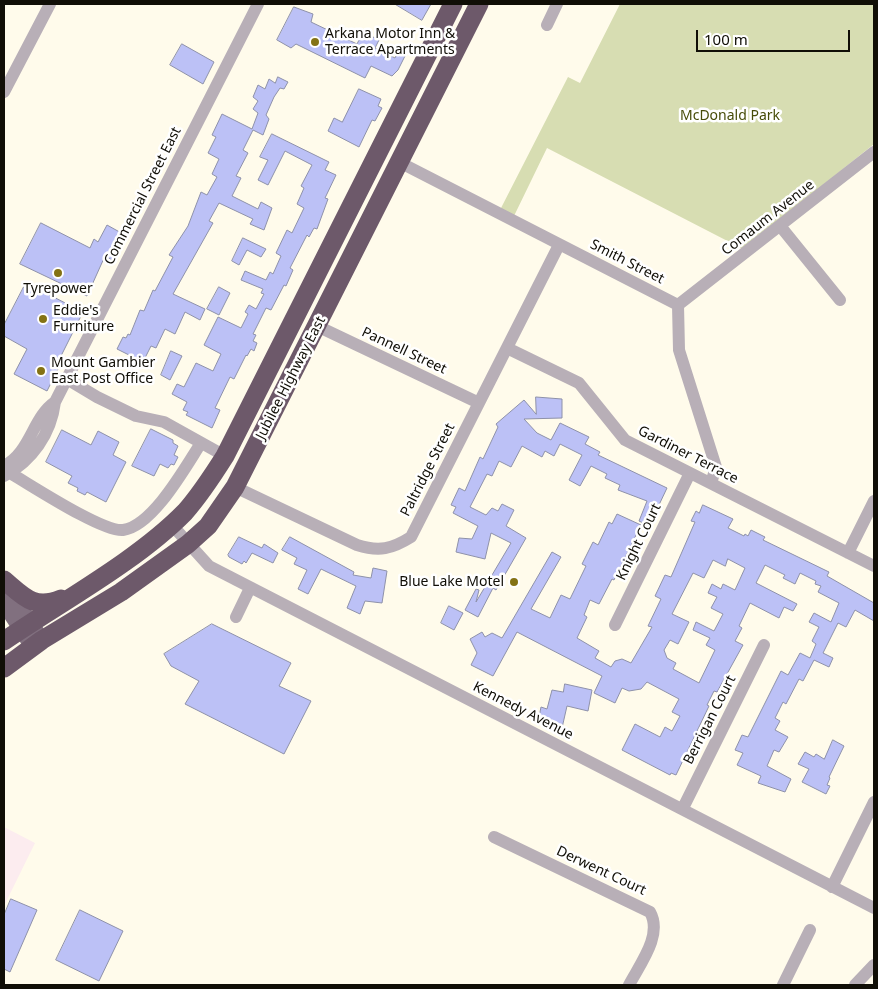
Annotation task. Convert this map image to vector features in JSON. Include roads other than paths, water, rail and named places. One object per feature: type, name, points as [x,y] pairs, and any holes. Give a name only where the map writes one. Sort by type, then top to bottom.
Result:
[{"type":"highway","name":"Jubilee Highway East","points":[[4,641],[139,551],[171,524],[196,498],[225,456],[453,4]]},
{"type":"highway","name":"Jubilee Highway East","points":[[4,668],[38,644],[121,592],[188,544],[208,526],[235,487],[479,4]]},
{"type":"highway","points":[[413,83],[433,93]]},
{"type":"highway","points":[[335,239],[355,249]]},
{"type":"highway","points":[[4,582],[27,599],[42,605],[72,595]]},
{"type":"main road","points":[[4,582],[26,626],[38,644]]},
{"type":"main road","points":[[4,604],[26,626]]},
{"type":"street","points":[[4,92],[50,4]]},
{"type":"street","name":"Commercial Street East","points":[[6,472],[28,460],[36,450],[53,419],[55,402],[258,4]]},
{"type":"street","points":[[547,25],[557,4]]},
{"type":"street","name":"Comaum Avenue","points":[[678,305],[782,227],[874,152]]},
{"type":"street","name":"Smith Street","points":[[398,162],[678,305]]},
{"type":"street","points":[[782,227],[840,300]]},
{"type":"street","name":"Paltridge Street","points":[[235,487],[372,550],[386,549],[410,537],[560,245]]},
{"type":"street","points":[[678,305],[679,350],[716,466],[711,483]]},
{"type":"street","name":"Pannell Street","points":[[317,326],[479,403]]},
{"type":"street","name":"Gardiner Terrace","points":[[507,348],[579,383],[625,440],[874,566]]},
{"type":"street","points":[[67,378],[97,397],[128,412],[164,422],[225,456]]},
{"type":"street","points":[[6,472],[105,527],[123,530],[144,519],[168,494],[201,443]]},
{"type":"street","name":"Knight Court","points":[[614,625],[690,473]]},
{"type":"street","points":[[848,553],[874,501]]},
{"type":"street","name":"Kennedy Avenue","points":[[171,524],[209,566],[874,908]]},
{"type":"street","points":[[236,617],[250,588]]},
{"type":"street","name":"Berrigan Court","points":[[682,808],[764,645]]},
{"type":"street","points":[[832,887],[874,802]]},
{"type":"street","name":"Derwent Court","points":[[494,837],[650,912],[654,920],[654,936],[630,985]]},
{"type":"street","points":[[783,985],[810,930]]},
{"type":"street","points":[[855,985],[874,966]]},
{"type":"place","name":"Arkana Motor Inn & Terrace Apartments","points":[[315,42]]},
{"type":"place","name":"Tyrepower","points":[[58,273]]},
{"type":"place","name":"Eddie's Furniture","points":[[43,319]]},
{"type":"place","name":"Mount Gambier East Post Office","points":[[41,371]]},
{"type":"place","name":"Blue Lake Motel","points":[[514,582]]},
{"type":"park label","name":"McDonald Park","points":[[730,116]]}]
